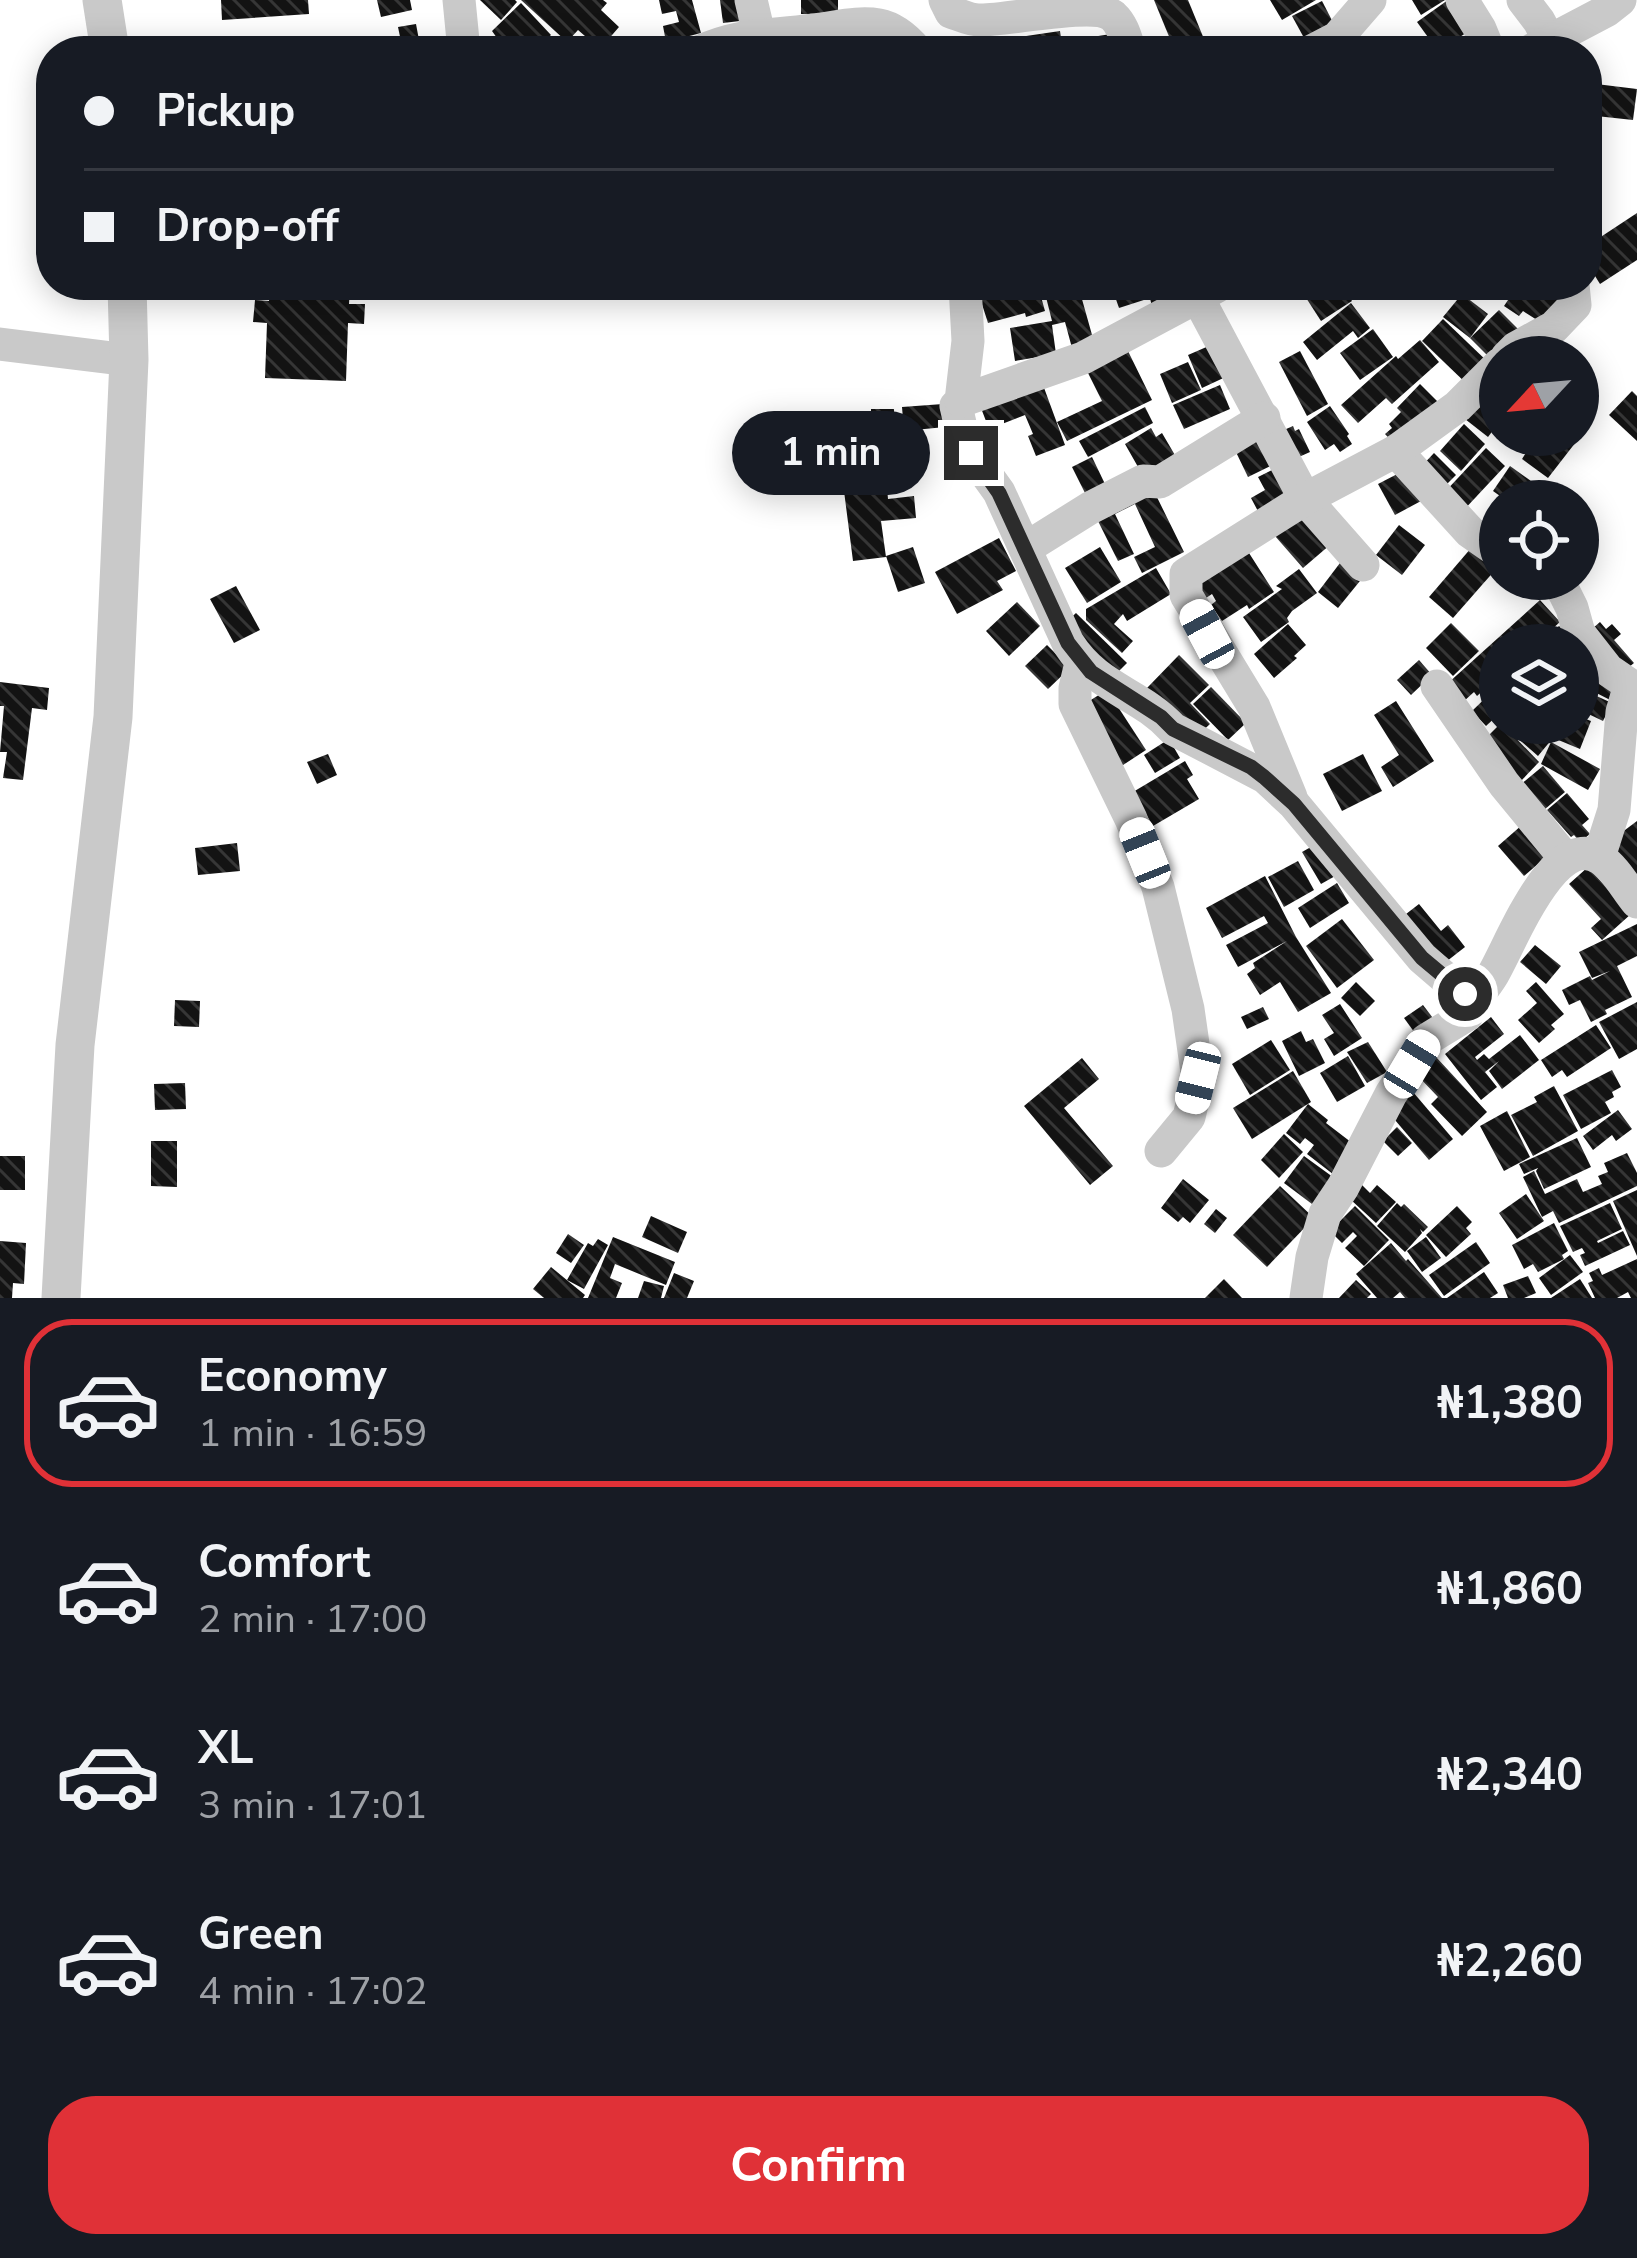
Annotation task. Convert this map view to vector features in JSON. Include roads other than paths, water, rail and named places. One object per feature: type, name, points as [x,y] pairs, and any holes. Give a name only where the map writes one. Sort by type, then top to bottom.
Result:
[{"type":"street","points":[[102,0],[108,36]]},
{"type":"street","points":[[459,0],[463,36]]},
{"type":"street","points":[[751,0],[759,34]]},
{"type":"street","points":[[945,0],[951,12],[976,20],[1100,10],[1112,15],[1125,36]]},
{"type":"street","points":[[1339,36],[1370,0]]},
{"type":"street","points":[[1462,0],[1483,36]]},
{"type":"street","points":[[1523,0],[1541,36]]},
{"type":"street","points":[[1564,36],[1620,0]]},
{"type":"street","points":[[748,36],[862,24],[884,26],[903,36]]},
{"type":"street","points":[[61,1298],[75,1045],[112,717],[129,360],[127,300]]},
{"type":"street","points":[[961,401],[968,341],[965,300]]},
{"type":"street","points":[[1185,300],[1083,358],[961,401],[956,406],[962,432],[999,493],[1068,643],[1082,662],[1173,729],[1251,767],[1294,804],[1422,958],[1465,994],[1470,1006]]},
{"type":"street","points":[[1209,300],[1305,499],[1363,565]]},
{"type":"street","points":[[1538,336],[1554,327],[1574,300]]},
{"type":"street","points":[[0,344],[129,360]]},
{"type":"street","points":[[1294,804],[1254,707],[1186,595],[1186,574],[1305,499],[1396,451],[1479,385]]},
{"type":"street","points":[[1026,548],[1143,481],[1160,482],[1264,418]]},
{"type":"street","points":[[1396,451],[1479,539]]},
{"type":"street","points":[[1568,600],[1579,633],[1593,652],[1608,670],[1634,680],[1622,712],[1615,810],[1599,857]]},
{"type":"street","points":[[1082,662],[1076,704],[1158,887],[1188,1009],[1198,1078],[1189,1117],[1161,1151]]},
{"type":"street","points":[[1437,686],[1504,784],[1565,859]]},
{"type":"street","points":[[1306,1298],[1325,1214],[1391,1094],[1426,1040],[1468,1015],[1542,884],[1565,859],[1581,854],[1599,857],[1637,902]]}]
